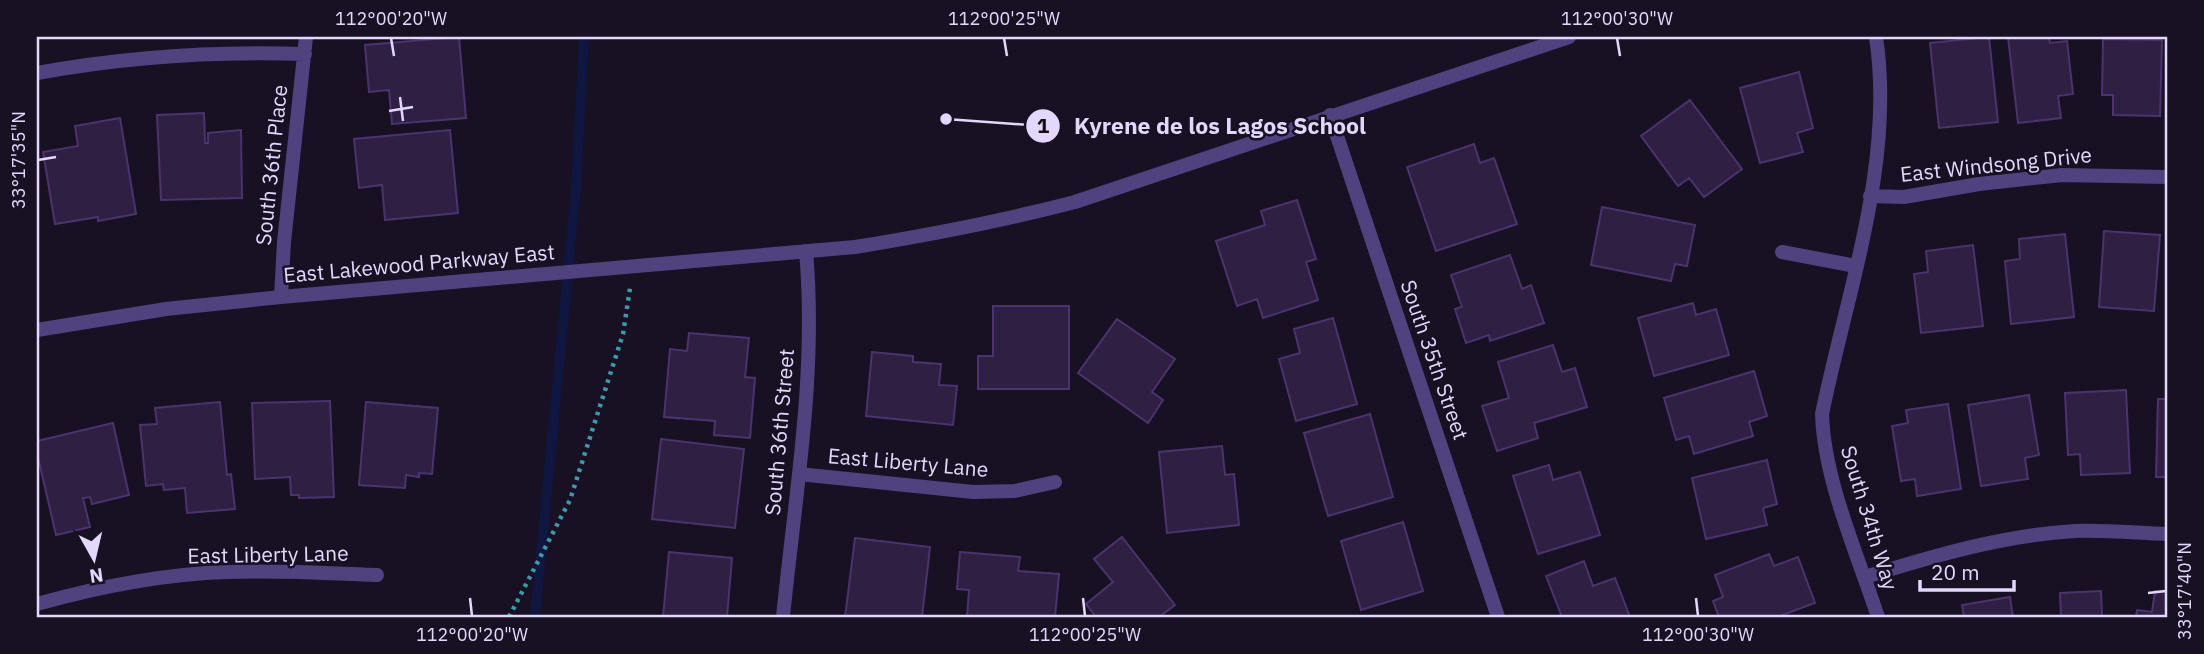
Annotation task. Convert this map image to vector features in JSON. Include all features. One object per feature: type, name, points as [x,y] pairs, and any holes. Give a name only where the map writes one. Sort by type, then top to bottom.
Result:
[{"type":"street","name":"South 36th Place","points":[[281,297],[284,242],[306,37]]},
{"type":"street","name":"East Lakewood Parkway East","points":[[37,330],[166,309],[281,297],[855,247],[1006,220],[1075,202],[1569,37]]},
{"type":"street","name":"South 34th Way","points":[[1876,37],[1880,128],[1856,266],[1822,414],[1823,441],[1832,478],[1878,617]]},
{"type":"street","points":[[37,74],[134,60],[239,52],[306,54]]},
{"type":"street","name":"South 35th Street","points":[[1330,115],[1498,617]]},
{"type":"street","name":"East Windsong Drive","points":[[1870,196],[1905,197],[1979,184],[2062,175],[2167,177]]},
{"type":"street","name":"South 36th Street","points":[[783,617],[807,407],[810,309],[806,251]]},
{"type":"street","points":[[1782,252],[1856,266]]},
{"type":"street","name":"East Liberty Lane","points":[[799,474],[973,492],[1015,491],[1055,482]]},
{"type":"street","points":[[1865,577],[1968,547],[2022,538],[2075,531],[2167,534]]},
{"type":"street","name":"East Liberty Lane","points":[[37,604],[84,591],[224,572],[377,575]]},
{"type":"path","points":[[509,617],[570,500],[623,334],[634,267]]},
{"type":"building","points":[[459,37],[466,118],[392,124],[389,90],[369,92],[365,45]]},
{"type":"building","points":[[1989,37],[1998,122],[1939,128],[1930,43]]},
{"type":"building","points":[[2008,37],[2049,37],[2050,43],[2067,41],[2073,94],[2058,96],[2061,118],[2018,123]]},
{"type":"building","points":[[2103,39],[2162,40],[2160,116],[2113,115],[2113,95],[2102,95]]},
{"type":"building","points":[[1799,72],[1813,128],[1797,133],[1803,152],[1760,163],[1740,88]]},
{"type":"building","points":[[1690,100],[1742,169],[1704,197],[1689,178],[1678,186],[1641,136]]},
{"type":"building","points":[[204,113],[205,143],[208,143],[208,133],[241,130],[242,198],[161,200],[157,115]]},
{"type":"building","points":[[120,118],[136,214],[98,221],[98,217],[55,224],[43,152],[78,146],[75,126]]},
{"type":"building","points":[[450,130],[458,213],[385,220],[382,185],[359,188],[354,139]]},
{"type":"building","points":[[1474,144],[1480,163],[1494,158],[1517,224],[1436,251],[1407,167]]},
{"type":"building","points":[[1297,200],[1316,259],[1306,262],[1318,300],[1263,318],[1257,299],[1237,306],[1216,241],[1265,225],[1261,211]]},
{"type":"building","points":[[1602,207],[1695,225],[1687,266],[1675,264],[1671,281],[1591,265]]},
{"type":"building","points":[[2104,231],[2160,235],[2154,311],[2099,307]]},
{"type":"building","points":[[2065,234],[2074,317],[2011,324],[2005,261],[2020,259],[2019,239]]},
{"type":"building","points":[[1973,245],[1983,326],[1921,333],[1914,274],[1928,272],[1926,251]]},
{"type":"building","points":[[1510,255],[1522,289],[1531,285],[1544,323],[1490,341],[1489,335],[1466,343],[1455,309],[1462,307],[1451,275]]},
{"type":"building","points":[[1693,303],[1696,315],[1716,309],[1729,355],[1654,376],[1638,318]]},
{"type":"building","points":[[993,306],[1069,306],[1069,389],[978,389],[978,356],[993,356]]},
{"type":"building","points":[[1333,318],[1357,404],[1296,421],[1279,359],[1300,353],[1294,329]]},
{"type":"building","points":[[1117,319],[1175,359],[1152,392],[1163,400],[1148,423],[1078,373]]},
{"type":"building","points":[[689,333],[749,338],[745,377],[755,378],[750,438],[714,435],[715,421],[664,417],[670,349],[687,351]]},
{"type":"building","points":[[1553,345],[1562,372],[1575,368],[1587,407],[1534,423],[1538,438],[1497,451],[1482,406],[1509,398],[1498,362]]},
{"type":"building","points":[[872,352],[913,356],[913,362],[941,364],[939,385],[957,386],[953,425],[866,416]]},
{"type":"building","points":[[1754,371],[1767,416],[1749,422],[1753,436],[1694,454],[1689,436],[1676,440],[1664,398]]},
{"type":"building","points":[[2126,390],[2130,473],[2081,475],[2080,454],[2068,455],[2065,393]]},
{"type":"building","points":[[2029,395],[2039,455],[2025,458],[2028,479],[1981,486],[1968,405]]},
{"type":"building","points":[[2158,399],[2167,399],[2167,477],[2156,477]]},
{"type":"building","points":[[330,401],[334,497],[299,498],[299,495],[291,495],[290,477],[255,479],[252,403]]},
{"type":"building","points":[[220,402],[227,475],[231,474],[235,509],[187,513],[185,488],[164,490],[163,484],[146,486],[140,425],[157,424],[155,408]]},
{"type":"building","points":[[366,402],[438,408],[432,474],[419,473],[419,477],[406,475],[405,488],[359,485]]},
{"type":"building","points":[[1948,404],[1961,489],[1917,496],[1915,479],[1901,481],[1892,426],[1908,423],[1906,410]]},
{"type":"building","points":[[1370,414],[1393,497],[1328,516],[1304,433]]},
{"type":"building","points":[[113,423],[129,495],[92,504],[90,497],[83,498],[90,527],[56,535],[37,453],[37,441]]},
{"type":"building","points":[[661,439],[744,449],[735,528],[652,519]]},
{"type":"building","points":[[1222,446],[1225,475],[1234,474],[1239,525],[1167,533],[1159,452]]},
{"type":"building","points":[[1767,460],[1777,504],[1763,508],[1767,525],[1706,539],[1692,478]]},
{"type":"building","points":[[1549,465],[1553,480],[1580,472],[1600,535],[1538,554],[1513,476]]},
{"type":"building","points":[[1403,522],[1423,591],[1361,610],[1341,541]]},
{"type":"building","points":[[1122,537],[1175,605],[1159,617],[1096,617],[1086,604],[1113,582],[1094,559]]},
{"type":"building","points":[[855,538],[930,547],[922,617],[845,617]]},
{"type":"building","points":[[669,552],[732,558],[727,617],[663,617]]},
{"type":"building","points":[[960,552],[1020,557],[1018,571],[1059,574],[1055,617],[967,617],[969,590],[957,589]]},
{"type":"building","points":[[1769,554],[1774,566],[1798,557],[1815,603],[1777,617],[1719,617],[1713,601],[1723,597],[1715,575]]},
{"type":"building","points":[[1584,561],[1593,586],[1615,578],[1630,617],[1562,617],[1546,576]]},
{"type":"building","points":[[2101,591],[2102,617],[2061,617],[2060,593]]},
{"type":"building","points":[[2155,591],[2167,592],[2167,617],[2136,617],[2137,610],[2152,612]]},
{"type":"building","points":[[2010,597],[2013,617],[1964,617],[1962,605]]},
{"type":"waterway","points":[[535,617],[576,188],[584,37]]},
{"type":"place","name":"Kyrene de los Lagos School","points":[[946,119]]}]
